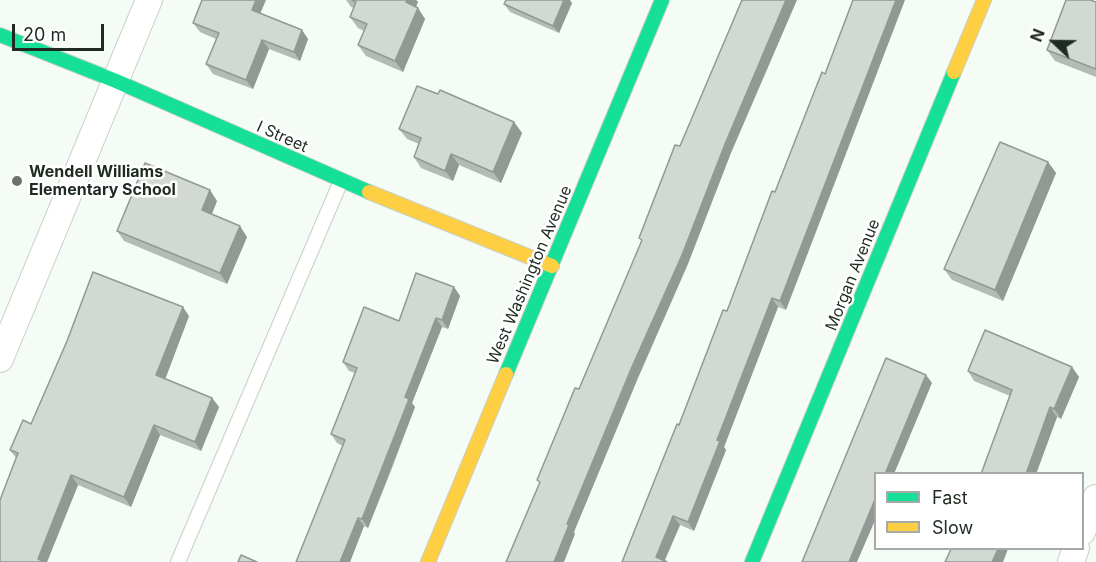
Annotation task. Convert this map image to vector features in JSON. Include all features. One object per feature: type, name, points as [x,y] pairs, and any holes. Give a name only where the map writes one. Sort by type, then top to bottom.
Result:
[{"type":"street","points":[[3,345],[149,0]]},
{"type":"street","name":"West Washington Avenue","points":[[428,562],[662,0]]},
{"type":"street","name":"Morgan Avenue","points":[[752,562],[984,0]]},
{"type":"street","name":"I Street","points":[[0,35],[116,81],[341,181],[552,266]]},
{"type":"street","points":[[1084,529],[1096,498]]},
{"type":"lane","points":[[178,562],[341,181]]},
{"type":"building","points":[[202,0],[256,0],[252,10],[302,30],[294,52],[262,40],[246,80],[206,64],[219,33],[193,23]]},
{"type":"building","points":[[352,0],[407,0],[406,2],[418,8],[395,61],[358,45],[367,24],[350,17],[356,2]]},
{"type":"building","points":[[506,0],[564,0],[553,26],[504,4]]},
{"type":"building","points":[[742,0],[786,0],[725,144],[682,255],[631,369],[567,524],[569,525],[554,562],[506,562],[540,482],[537,480],[575,388],[579,389],[642,240],[639,238],[675,145],[680,146]]},
{"type":"building","points":[[853,0],[896,0],[780,301],[772,298],[688,522],[673,516],[656,557],[667,562],[622,562],[677,424],[679,425],[723,310],[727,311],[772,191],[775,192],[822,72],[825,74]]},
{"type":"building","points":[[1066,0],[1096,2],[1096,69],[1047,50]]},
{"type":"building","points":[[417,86],[438,94],[440,90],[514,122],[493,172],[451,154],[445,171],[414,157],[421,138],[399,129]]},
{"type":"building","points":[[1000,142],[1048,162],[995,290],[944,269]]},
{"type":"building","points":[[145,163],[210,190],[202,210],[240,226],[220,273],[117,231]]},
{"type":"building","points":[[93,272],[183,307],[156,375],[212,398],[195,442],[154,425],[124,497],[71,475],[38,559],[45,562],[0,562],[0,500],[18,453],[10,450],[23,420],[31,424],[67,341]]},
{"type":"building","points":[[416,273],[454,287],[442,320],[436,318],[405,397],[409,399],[362,519],[358,518],[340,562],[296,562],[345,440],[331,434],[357,368],[343,362],[364,307],[399,321]]},
{"type":"building","points":[[985,330],[1072,367],[1054,409],[1050,407],[1027,472],[982,472],[1012,390],[968,371]]},
{"type":"building","points":[[886,358],[926,375],[886,472],[874,472],[874,502],[849,562],[802,562]]},
{"type":"building","points":[[951,550],[998,550],[992,562],[945,562]]},
{"type":"building","points":[[241,555],[257,562],[238,562]]},
{"type":"traffic: fast","points":[[506,374],[662,0]]},
{"type":"traffic: fast","points":[[0,35],[116,81],[369,192]]},
{"type":"traffic: fast","points":[[752,562],[954,72]]},
{"type":"traffic: slow","points":[[954,72],[984,0]]},
{"type":"traffic: slow","points":[[369,192],[552,266]]},
{"type":"traffic: slow","points":[[428,562],[506,374]]},
{"type":"place","name":"Wendell Williams Elementary School","points":[[17,181]]}]
